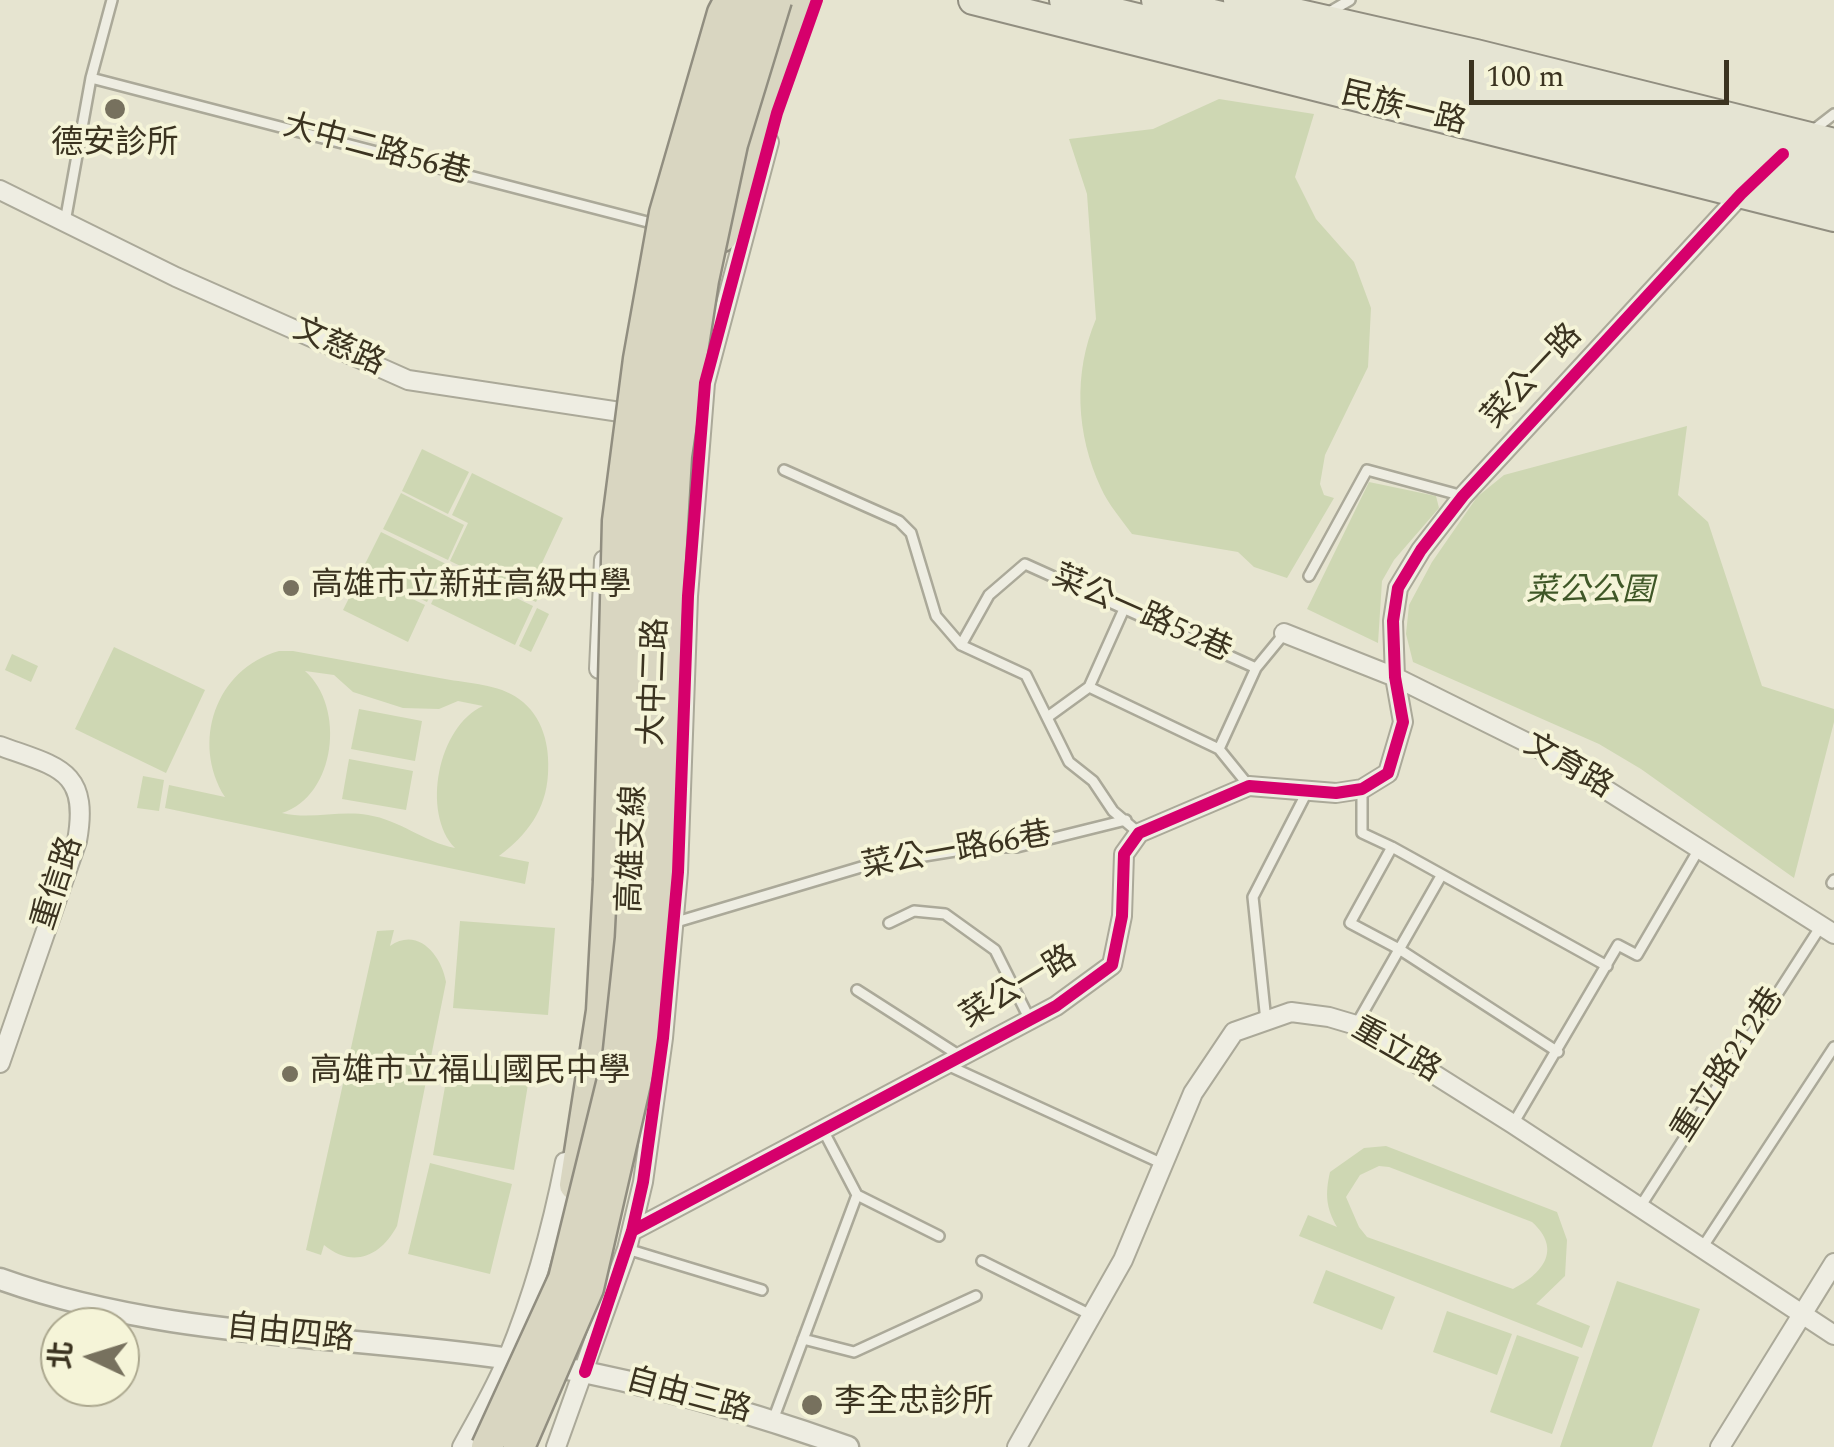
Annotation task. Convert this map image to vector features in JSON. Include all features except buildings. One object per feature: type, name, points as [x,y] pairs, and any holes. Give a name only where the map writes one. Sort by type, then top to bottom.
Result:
[{"type":"highway","points":[[565,1245],[602,1011],[610,881],[618,521],[639,359],[666,213],[726,0]]},
{"type":"highway","name":"高雄支線","points":[[487,1447],[564,1279],[618,1058],[631,938],[640,632],[652,450],[684,250],[718,113],[753,0]]},
{"type":"highway","name":"高雄支線","points":[[519,1447],[588,1288],[640,1066],[656,942],[676,456],[703,280],[732,144],[776,0]]},
{"type":"highway","points":[[703,280],[730,219],[803,0]]},
{"type":"highway","points":[[532,1447],[592,1314],[625,1194],[640,1066]]},
{"type":"main road","name":"民族一路","points":[[973,0],[1834,217]]},
{"type":"main road","name":"民族一路","points":[[1064,0],[1773,163],[1834,167]]},
{"type":"main road","name":"民族一路","points":[[1156,0],[1311,29],[1636,105],[1834,143]]},
{"type":"main road","name":"民族一路","points":[[1240,0],[1311,29]]},
{"type":"main road","name":"民族一路","points":[[1636,105],[1834,189]]},
{"type":"street","name":"大中二路","points":[[508,1359],[553,1222],[586,1062],[602,888],[601,584],[620,412],[692,100],[726,0]]},
{"type":"street","name":"大中二路","points":[[556,1447],[630,1240],[643,1182],[678,872],[692,523],[704,383],[777,113],[818,0]]},
{"type":"street","name":"菜公一路","points":[[1362,789],[1388,774],[1403,722],[1395,677],[1393,621],[1398,588],[1422,550],[1463,496],[1773,163]]},
{"type":"street","name":"文慈路","points":[[0,190],[176,276],[408,380],[701,423]]},
{"type":"street","name":"大中二路","points":[[462,1447],[508,1359],[547,1302],[593,1133],[606,1022],[645,314]]},
{"type":"street","name":"文育路","points":[[1284,633],[1395,677],[1548,753],[1828,930]]},
{"type":"street","name":"重信路","points":[[0,746],[62,772],[75,785],[81,806],[77,841],[0,1063]]},
{"type":"street","points":[[1132,827],[1249,786],[1336,794],[1362,789]]},
{"type":"street","name":"菜公一路","points":[[630,1240],[822,1128],[1056,1006],[1112,965],[1122,916],[1124,854],[1132,827]]},
{"type":"street","name":"重立路","points":[[1017,1447],[1123,1260],[1193,1094],[1234,1032],[1291,1012],[1329,1016],[1356,1025],[1834,1335]]},
{"type":"street","points":[[1720,1447],[1834,1263]]},
{"type":"street","name":"自由四路","points":[[0,1279],[50,1297],[152,1320],[508,1359],[585,1372]]},
{"type":"street","name":"自由三路","points":[[585,1372],[773,1420],[848,1447]]},
{"type":"lane","points":[[65,222],[91,78],[112,0]]},
{"type":"lane","points":[[1311,29],[1350,0]]},
{"type":"lane","name":"大中二路56巷","points":[[91,78],[662,226]]},
{"type":"lane","points":[[1773,163],[1834,114]]},
{"type":"lane","points":[[784,470],[899,521],[910,534],[936,616],[962,645],[1026,676],[1069,762],[1093,781],[1113,811],[1132,827]]},
{"type":"lane","points":[[1308,576],[1367,470],[1463,496]]},
{"type":"lane","name":"菜公一路52巷","points":[[962,645],[989,595],[1025,564],[1256,668],[1284,633]]},
{"type":"lane","points":[[1048,716],[1090,687],[1124,609]]},
{"type":"lane","points":[[1219,749],[1256,668]]},
{"type":"lane","points":[[1090,687],[1219,749],[1249,786]]},
{"type":"lane","points":[[1362,789],[1362,833],[1606,966]]},
{"type":"lane","points":[[1266,1021],[1253,897],[1308,791]]},
{"type":"lane","name":"菜公一路66巷","points":[[673,923],[868,864],[980,847],[1017,847],[1132,827]]},
{"type":"lane","points":[[1392,847],[1350,923],[1399,949],[1558,1052]]},
{"type":"lane","points":[[1513,1124],[1618,945],[1637,955],[1700,849]]},
{"type":"lane","points":[[1356,1025],[1441,876]]},
{"type":"lane","points":[[890,924],[914,911],[945,914],[994,950],[1030,1020]]},
{"type":"lane","name":"重立路212巷","points":[[1640,1207],[1828,930]]},
{"type":"lane","points":[[857,990],[952,1060],[1163,1164]]},
{"type":"lane","points":[[1702,1248],[1834,1047]]},
{"type":"lane","points":[[822,1128],[857,1195],[938,1236]]},
{"type":"lane","points":[[773,1420],[857,1195]]},
{"type":"lane","points":[[630,1240],[762,1290]]},
{"type":"lane","points":[[982,1261],[1091,1315]]},
{"type":"lane","points":[[803,1339],[854,1352],[976,1296]]},
{"type":"green space","points":[[1219,99],[1314,114],[1295,177],[1316,219],[1354,262],[1371,308],[1368,367],[1325,455],[1320,484],[1324,495],[1334,498],[1287,578],[1254,567],[1238,552],[1132,534],[1101,488],[1082,425],[1081,382],[1096,319],[1087,194],[1069,139],[1153,129]]},
{"type":"green space","name":"菜公公園","points":[[1687,426],[1678,495],[1708,522],[1762,686],[1834,709],[1794,878],[1641,769],[1599,744],[1413,662],[1406,634],[1409,605],[1432,562],[1477,497],[1504,475]]},
{"type":"green space","points":[[422,449],[469,472],[448,514],[402,491]]},
{"type":"green space","points":[[472,473],[563,518],[540,567],[550,573],[536,602],[450,561],[468,523],[452,515]]},
{"type":"green space","points":[[1369,482],[1436,496],[1439,508],[1394,560],[1382,581],[1378,643],[1307,609]]},
{"type":"green space","points":[[401,493],[464,525],[448,560],[383,529]]},
{"type":"green space","points":[[381,532],[446,564],[427,602],[362,570]]},
{"type":"green space","points":[[449,566],[533,606],[515,645],[431,604]]},
{"type":"green space","points":[[361,574],[425,605],[408,642],[343,610]]},
{"type":"green space","points":[[537,608],[549,614],[531,652],[519,646]]},
{"type":"green space","points":[[114,647],[205,690],[166,773],[75,729]]},
{"type":"green space","points":[[279,651],[293,651],[483,685],[519,699],[539,723],[548,763],[539,810],[526,830],[499,856],[529,862],[525,884],[165,808],[169,785],[225,797],[210,754],[215,710],[239,674],[257,660]],"holes":[[[305,671],[334,675],[353,692],[403,708],[439,709],[458,701],[483,706],[467,716],[455,732],[439,771],[439,814],[455,848],[368,815],[282,813],[314,789],[329,749],[326,706]]]},
{"type":"green space","points":[[12,654],[38,666],[31,682],[5,670]]},
{"type":"green space","points":[[359,709],[422,721],[415,761],[351,749]]},
{"type":"green space","points":[[349,759],[413,771],[406,810],[342,799]]},
{"type":"green space","points":[[143,776],[164,780],[159,811],[137,808]]},
{"type":"green space","points":[[460,921],[555,928],[548,1015],[453,1008]]},
{"type":"green space","points":[[394,930],[390,946],[410,940],[427,947],[440,963],[446,982],[397,1226],[383,1245],[365,1256],[345,1256],[324,1245],[321,1255],[306,1250],[377,931]]},
{"type":"green space","points":[[450,1058],[530,1072],[514,1170],[433,1155]]},
{"type":"green space","points":[[1386,1146],[1557,1212],[1567,1240],[1565,1276],[1536,1304],[1590,1326],[1582,1348],[1299,1236],[1308,1215],[1337,1227],[1328,1201],[1330,1172],[1364,1148]],"holes":[[[1379,1166],[1532,1222],[1546,1242],[1547,1252],[1540,1269],[1513,1289],[1367,1237],[1346,1197],[1360,1175]]]},
{"type":"green space","points":[[430,1163],[512,1184],[490,1274],[408,1254]]},
{"type":"green space","points":[[1326,1270],[1395,1297],[1382,1330],[1313,1303]]},
{"type":"green space","points":[[1617,1281],[1700,1309],[1652,1447],[1560,1447]]},
{"type":"green space","points":[[1447,1311],[1512,1334],[1497,1375],[1433,1352]]},
{"type":"green space","points":[[1517,1335],[1579,1357],[1552,1434],[1490,1412]]},
{"type":"cycle path","points":[[585,1372],[632,1231],[643,1182],[663,1038],[678,872],[688,596],[705,383],[777,113],[817,0]]},
{"type":"cycle path","points":[[632,1231],[1056,1006],[1112,965],[1122,916],[1124,854],[1139,833],[1249,786],[1336,793],[1362,789],[1388,773],[1403,722],[1395,677],[1393,621],[1398,588],[1421,550],[1463,496],[1741,194],[1783,154]]},
{"type":"place","name":"德安診所","points":[[115,109]]},
{"type":"place","name":"高雄市立新莊高級中學","points":[[291,588]]},
{"type":"place","name":"高雄市立福山國民中學","points":[[290,1074]]},
{"type":"place","name":"李全忠診所","points":[[812,1405]]}]
